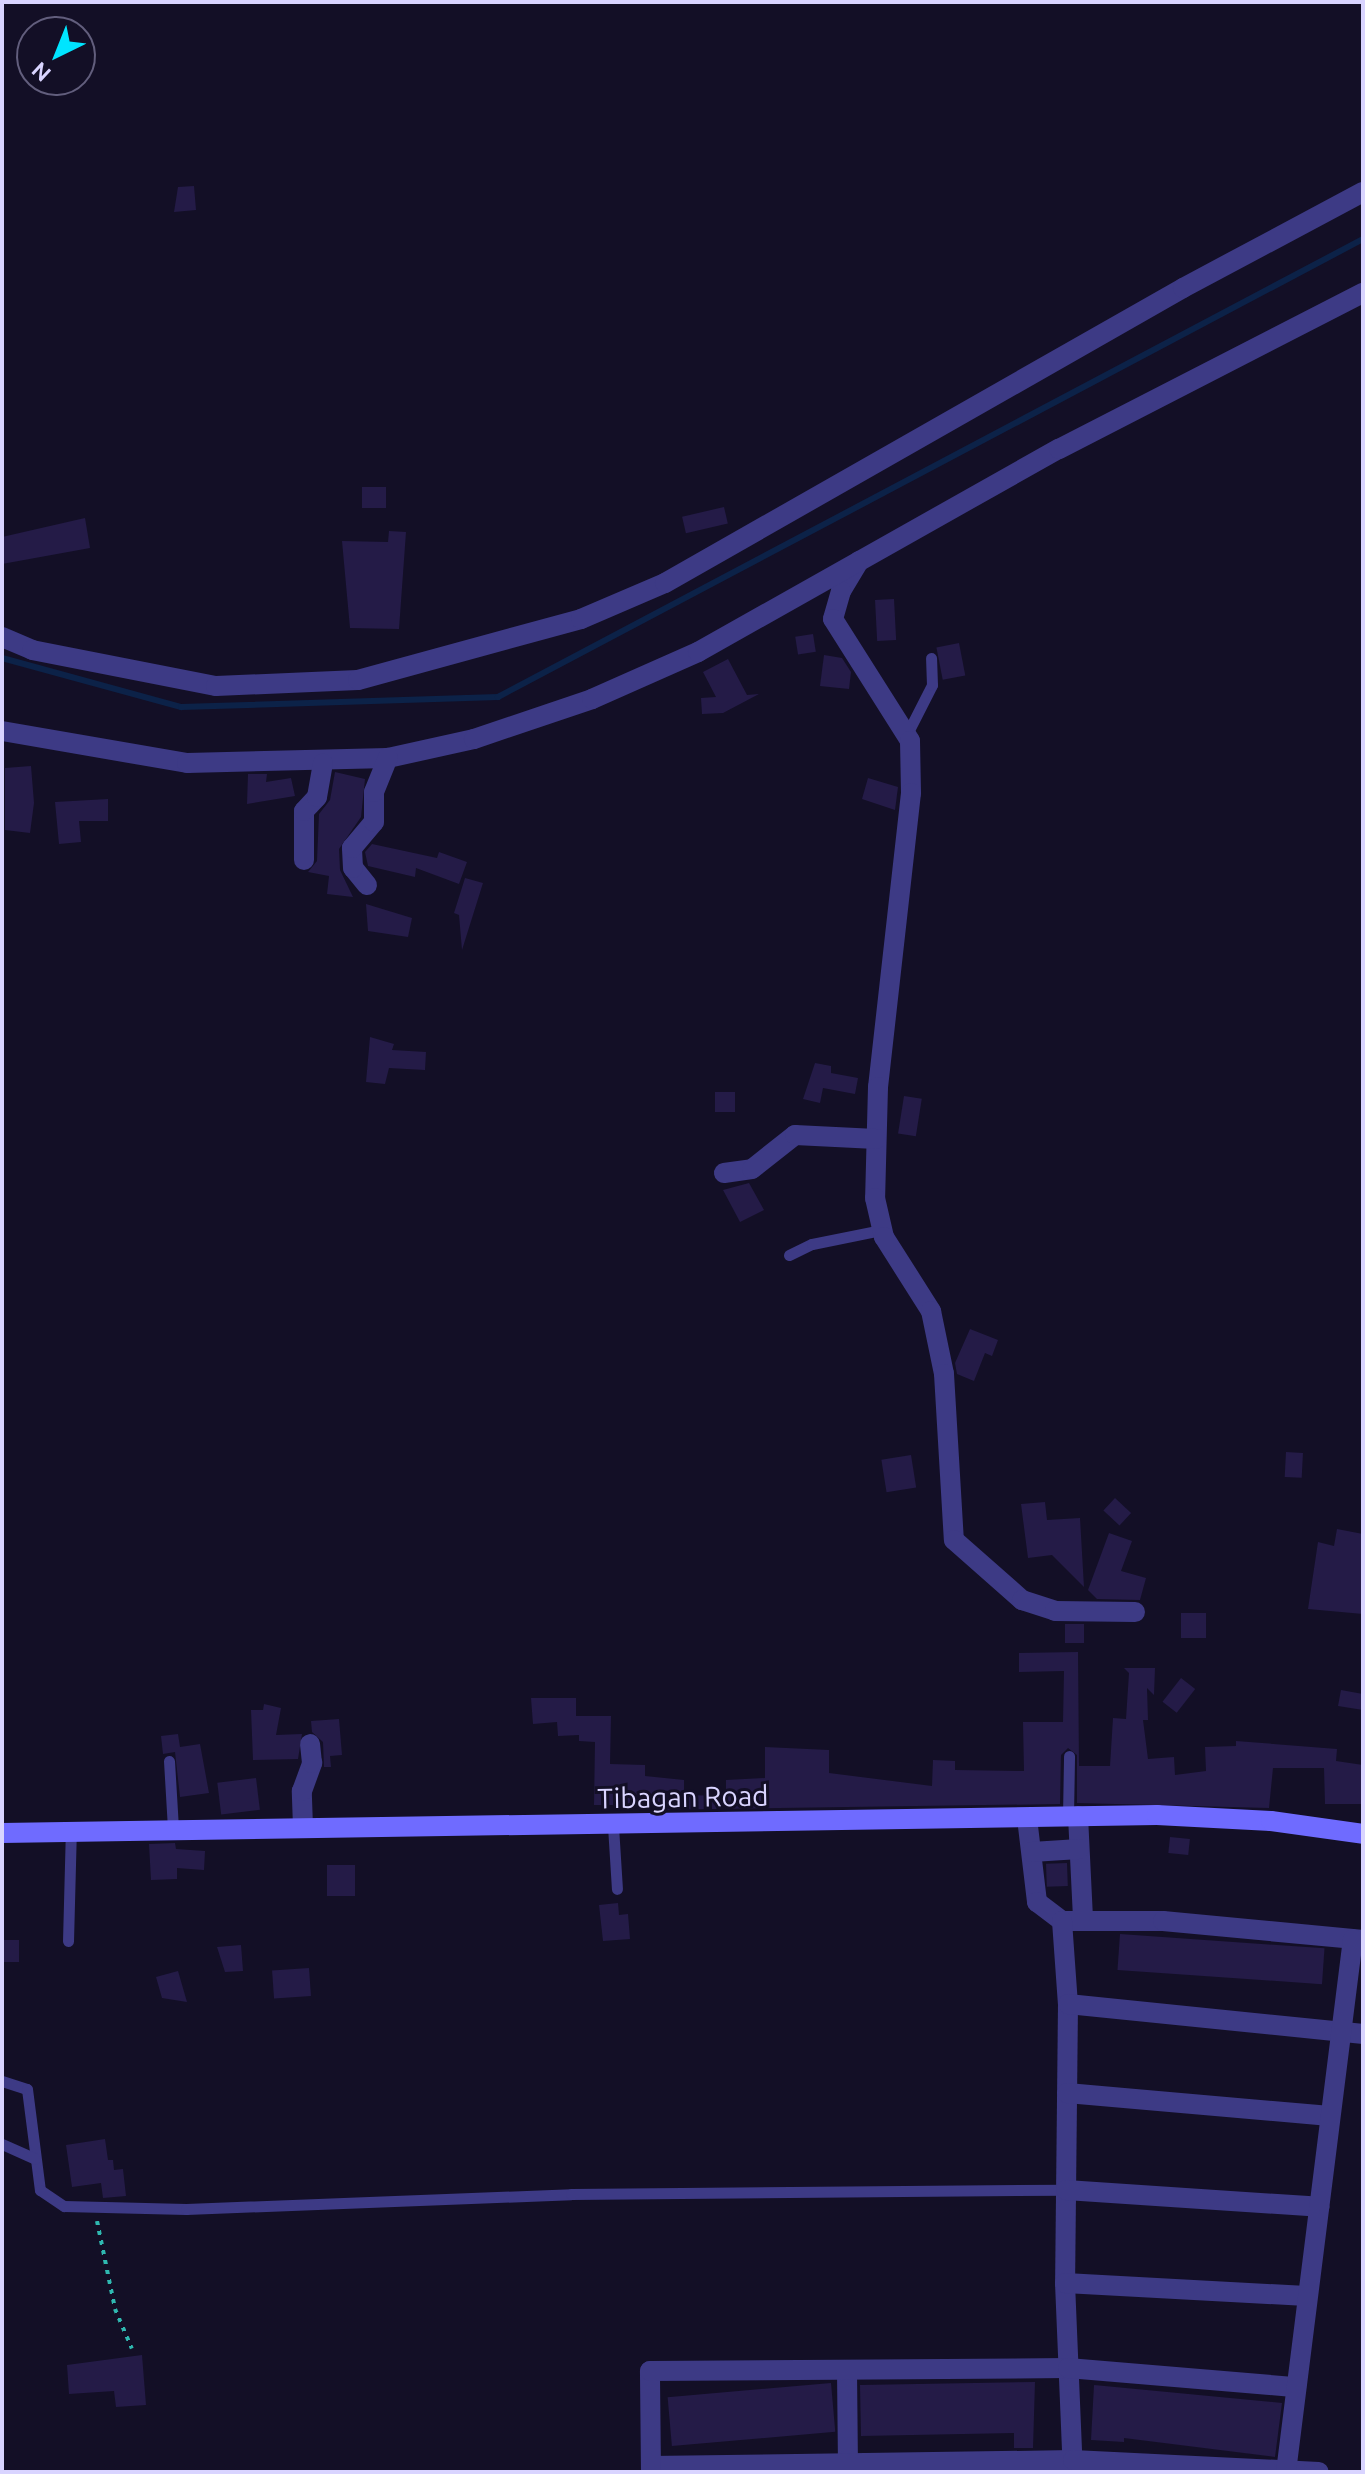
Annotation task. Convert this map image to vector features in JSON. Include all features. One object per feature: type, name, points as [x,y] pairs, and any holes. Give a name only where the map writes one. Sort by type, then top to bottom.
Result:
[{"type":"main road","name":"Tibagan Road","points":[[2,1833],[303,1827],[613,1826],[1073,1816],[1271,1821],[1363,1834]]},
{"type":"street","points":[[2,637],[32,650],[216,686],[358,680],[581,619],[652,589],[1363,192]]},
{"type":"street","points":[[2,731],[187,763],[323,764],[388,758],[474,739],[592,699],[698,652],[1059,449],[1363,293]]},
{"type":"street","points":[[859,561],[841,591],[833,619],[907,734],[911,793],[876,1139],[881,1230],[931,1311],[944,1374],[957,1546],[1022,1600],[1055,1611],[1135,1612]]},
{"type":"street","points":[[367,885],[353,868],[352,848],[374,822],[374,792],[388,758]]},
{"type":"street","points":[[304,860],[302,819],[317,797],[323,764]]},
{"type":"street","points":[[724,1173],[752,1169],[795,1135],[876,1139]]},
{"type":"street","points":[[303,1827],[302,1791],[312,1763],[310,1744]]},
{"type":"street","points":[[1073,1816],[1079,1849],[1083,1920]]},
{"type":"street","points":[[1027,1818],[1037,1902],[1062,1921],[1163,1921],[1358,1940],[1341,2031],[1286,2470]]},
{"type":"street","points":[[1032,1852],[1079,1849]]},
{"type":"street","points":[[1062,1921],[1068,2004],[1065,2283],[1073,2466]]},
{"type":"street","points":[[1068,2004],[1363,2034]]},
{"type":"street","points":[[1067,2093],[1330,2116]]},
{"type":"street","points":[[1066,2190],[1319,2207]]},
{"type":"street","points":[[1065,2283],[1307,2296]]},
{"type":"street","points":[[1296,2387],[1068,2368],[650,2371],[651,2469],[1073,2466],[1319,2472]]},
{"type":"street","points":[[847,2371],[848,2467]]},
{"type":"lane","points":[[907,734],[929,695],[931,658]]},
{"type":"lane","points":[[789,1255],[812,1244],[881,1230]]},
{"type":"lane","points":[[1069,1756],[1073,1816]]},
{"type":"lane","points":[[169,1761],[173,1829]]},
{"type":"lane","points":[[613,1826],[617,1889]]},
{"type":"lane","points":[[68,1941],[71,1830]]},
{"type":"lane","points":[[2,2081],[27,2089],[40,2190],[54,2203],[186,2209],[571,2194],[1066,2190]]},
{"type":"lane","points":[[2,2144],[35,2159]]},
{"type":"path","points":[[95,2207],[115,2309],[132,2349]]},
{"type":"building","points":[[194,186],[196,210],[174,212],[178,187]]},
{"type":"building","points":[[362,487],[386,487],[386,508],[362,508]]},
{"type":"building","points":[[724,507],[728,524],[686,533],[682,517]]},
{"type":"building","points":[[85,518],[90,548],[2,564],[2,537]]},
{"type":"building","points":[[389,531],[406,532],[399,629],[350,628],[342,541],[388,542]]},
{"type":"building","points":[[894,599],[896,640],[877,641],[875,600]]},
{"type":"building","points":[[813,634],[816,652],[798,655],[795,637]]},
{"type":"building","points":[[959,643],[965,675],[943,680],[936,647]]},
{"type":"building","points":[[824,655],[842,658],[851,672],[849,689],[820,686]]},
{"type":"building","points":[[728,659],[747,695],[759,694],[723,713],[702,714],[701,698],[716,697],[703,672]]},
{"type":"building","points":[[31,766],[34,803],[30,833],[5,830],[5,768]]},
{"type":"building","points":[[335,772],[365,779],[361,817],[339,849],[340,870],[353,897],[327,894],[329,876],[308,872],[317,861],[319,814],[330,800]]},
{"type":"building","points":[[248,774],[267,774],[266,782],[291,778],[295,796],[247,804]]},
{"type":"building","points":[[868,778],[898,787],[895,810],[862,799]]},
{"type":"building","points":[[108,799],[108,821],[79,821],[81,842],[59,844],[55,802]]},
{"type":"building","points":[[372,844],[437,858],[439,852],[467,862],[459,884],[416,868],[415,877],[368,866],[365,852]]},
{"type":"building","points":[[465,878],[483,883],[462,950],[459,915],[454,913]]},
{"type":"building","points":[[366,904],[412,918],[408,937],[368,931]]},
{"type":"building","points":[[370,1037],[394,1044],[392,1050],[426,1052],[425,1070],[389,1068],[385,1084],[366,1082]]},
{"type":"building","points":[[815,1063],[831,1066],[831,1073],[858,1078],[855,1094],[823,1088],[820,1103],[803,1099]]},
{"type":"building","points":[[715,1092],[735,1092],[735,1112],[715,1112]]},
{"type":"building","points":[[904,1096],[922,1099],[916,1136],[898,1134]]},
{"type":"building","points":[[749,1183],[764,1210],[740,1222],[723,1190]]},
{"type":"building","points":[[970,1329],[998,1340],[992,1356],[985,1353],[974,1381],[957,1374],[955,1363]]},
{"type":"building","points":[[1286,1452],[1303,1453],[1302,1478],[1285,1477]]},
{"type":"building","points":[[911,1455],[916,1488],[887,1492],[881,1460]]},
{"type":"building","points":[[1115,1498],[1131,1513],[1119,1525],[1103,1510]]},
{"type":"building","points":[[1045,1502],[1047,1520],[1080,1518],[1084,1587],[1052,1555],[1028,1558],[1021,1504]]},
{"type":"building","points":[[1337,1529],[1363,1534],[1363,1614],[1308,1609],[1318,1542],[1334,1546]]},
{"type":"building","points":[[1109,1533],[1132,1541],[1121,1571],[1146,1578],[1140,1600],[1097,1599],[1088,1590]]},
{"type":"building","points":[[1181,1613],[1206,1613],[1206,1638],[1181,1638]]},
{"type":"building","points":[[1065,1624],[1084,1624],[1084,1643],[1065,1643]]},
{"type":"building","points":[[1078,1652],[1079,1766],[1110,1766],[1113,1718],[1126,1719],[1129,1673],[1124,1668],[1155,1668],[1154,1695],[1147,1688],[1148,1720],[1143,1720],[1148,1759],[1174,1757],[1175,1775],[1206,1771],[1205,1747],[1236,1746],[1236,1741],[1337,1749],[1336,1761],[1363,1765],[1363,1804],[1325,1804],[1324,1768],[1273,1768],[1269,1808],[1077,1803],[1077,1755],[1068,1748],[1061,1755],[1060,1804],[647,1810],[647,1805],[594,1805],[595,1742],[579,1741],[579,1735],[558,1736],[557,1722],[533,1724],[531,1698],[576,1698],[576,1716],[611,1716],[610,1764],[645,1765],[645,1776],[684,1780],[684,1795],[726,1796],[726,1780],[765,1778],[765,1747],[829,1750],[829,1773],[932,1786],[933,1760],[955,1761],[955,1770],[1024,1771],[1023,1722],[1063,1722],[1064,1671],[1019,1672],[1019,1653]]},
{"type":"building","points":[[1181,1678],[1195,1689],[1177,1713],[1163,1702]]},
{"type":"building","points":[[1341,1690],[1363,1694],[1363,1710],[1338,1706]]},
{"type":"building","points":[[264,1704],[281,1708],[276,1735],[302,1734],[298,1759],[253,1760],[251,1710],[263,1710]]},
{"type":"building","points":[[339,1719],[342,1755],[330,1756],[331,1767],[324,1767],[323,1742],[312,1732],[311,1721]]},
{"type":"building","points":[[178,1734],[180,1747],[200,1744],[209,1793],[180,1797],[175,1752],[163,1754],[161,1736]]},
{"type":"building","points":[[256,1778],[260,1810],[221,1815],[217,1783]]},
{"type":"building","points":[[1170,1837],[1190,1839],[1188,1855],[1168,1853]]},
{"type":"building","points":[[175,1843],[176,1849],[205,1851],[204,1870],[177,1868],[177,1879],[151,1880],[149,1844]]},
{"type":"building","points":[[1067,1863],[1068,1886],[1047,1887],[1046,1864]]},
{"type":"building","points":[[327,1865],[355,1865],[355,1896],[327,1896]]},
{"type":"building","points":[[618,1903],[619,1915],[628,1914],[630,1939],[603,1941],[599,1905]]},
{"type":"building","points":[[1120,1934],[1325,1948],[1322,1984],[1117,1970]]},
{"type":"building","points":[[2,1940],[19,1940],[19,1962],[2,1962]]},
{"type":"building","points":[[241,1945],[243,1971],[225,1972],[217,1947]]},
{"type":"building","points":[[309,1968],[311,1996],[274,1999],[272,1971]]},
{"type":"building","points":[[178,1971],[187,2002],[162,1998],[156,1977]]},
{"type":"building","points":[[105,2139],[108,2160],[113,2160],[114,2170],[123,2169],[126,2196],[103,2198],[101,2183],[72,2187],[66,2145]]},
{"type":"building","points":[[142,2355],[146,2405],[116,2407],[114,2391],[69,2394],[67,2365]]},
{"type":"building","points":[[1035,2382],[1033,2448],[1014,2448],[1014,2433],[861,2436],[860,2385]]},
{"type":"building","points":[[831,2383],[835,2432],[672,2446],[668,2397]]},
{"type":"building","points":[[1094,2385],[1282,2403],[1275,2457],[1124,2438],[1124,2442],[1091,2440]]},
{"type":"waterway","points":[[2,658],[181,707],[498,697],[1363,239]]}]
